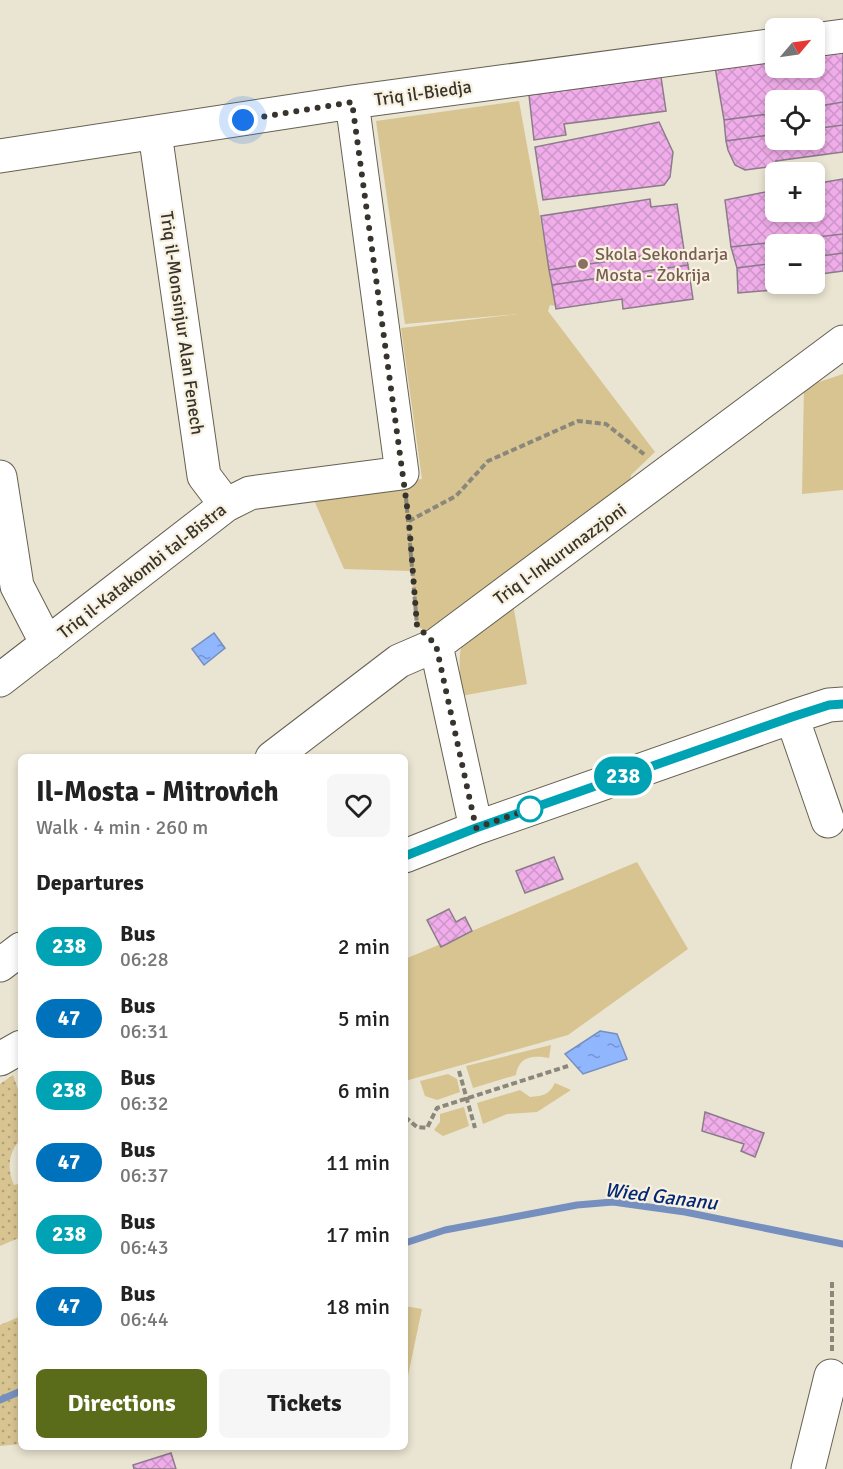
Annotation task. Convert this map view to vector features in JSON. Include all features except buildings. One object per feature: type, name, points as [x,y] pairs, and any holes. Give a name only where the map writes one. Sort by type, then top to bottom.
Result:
[{"type":"street","points":[[825,38],[843,36]]},
{"type":"street","name":"Triq il-Biedja","points":[[0,156],[352,102],[765,46]]},
{"type":"street","points":[[352,102],[402,473]]},
{"type":"street","name":"Triq il-Monsinjur Alan Fenech","points":[[155,134],[204,476],[226,505]]},
{"type":"street","name":"Triq l-Inkurunazzjoni","points":[[277,754],[399,661],[436,645],[843,342]]},
{"type":"street","name":"Triq il-Katakombi tal-Bistra","points":[[0,680],[226,505],[250,493],[402,473]]},
{"type":"street","points":[[0,477],[9,580],[47,644]]},
{"type":"street","points":[[436,645],[476,828]]},
{"type":"street","points":[[408,855],[476,828],[792,717],[829,705],[843,704]]},
{"type":"street","points":[[792,717],[828,821]]},
{"type":"street","points":[[0,965],[18,951]]},
{"type":"street","points":[[808,1469],[831,1376]]},
{"type":"path","points":[[409,521],[456,496],[488,461],[578,421],[606,423],[667,472]]},
{"type":"path","points":[[402,473],[409,521],[417,626],[436,645]]},
{"type":"path","points":[[408,1120],[417,1127],[427,1128],[437,1108],[568,1066]]},
{"type":"path","points":[[459,1071],[475,1128]]},
{"type":"path","points":[[831,1376],[832,1279]]},
{"type":"shaded area","points":[[519,101],[556,306],[550,305],[548,311],[655,452],[631,475],[628,494],[432,635],[417,626],[411,571],[344,569],[310,491],[422,479],[401,328],[518,314],[405,324],[376,121]]},
{"type":"shaded area","points":[[843,374],[843,490],[802,494],[804,387]]},
{"type":"shaded area","points":[[512,598],[527,684],[461,696],[460,658],[465,636],[481,620]]},
{"type":"shaded area","points":[[637,862],[688,949],[568,1035],[408,1080],[408,958]]},
{"type":"shaded area","points":[[551,1045],[549,1058],[528,1058],[520,1064],[516,1075],[473,1088],[466,1066]]},
{"type":"shaded area","points":[[448,1074],[457,1079],[460,1092],[437,1100],[425,1096],[420,1081]]},
{"type":"shaded area","points":[[13,1075],[18,1089],[18,1143],[11,1155],[10,1173],[14,1185],[18,1184],[18,1238],[0,1246],[0,1084]]},
{"type":"shaded area","points":[[555,1083],[571,1090],[537,1112],[507,1114],[483,1124],[477,1103],[520,1090],[530,1097],[542,1095],[548,1092]]},
{"type":"shaded area","points":[[464,1107],[469,1126],[443,1136],[434,1130],[440,1122],[440,1114]]},
{"type":"shaded area","points":[[408,1307],[422,1309],[408,1376]]},
{"type":"shaded area","points":[[18,1317],[18,1444],[0,1446],[0,1325]]},
{"type":"water","points":[[214,633],[225,648],[204,665],[192,649]]},
{"type":"water","points":[[600,1031],[617,1034],[627,1059],[583,1074],[565,1054]]},
{"type":"waterway","name":"Wied Gananu","points":[[408,1242],[445,1230],[577,1205],[613,1202],[685,1212],[843,1244]]},
{"type":"waterway","name":"Wied Gananu","points":[[0,1400],[18,1392]]},
{"type":"bus line","name":"238","points":[[408,855],[476,828],[792,717],[829,705],[843,704]]},
{"type":"place","name":"Skola Sekondarja Mosta - Żokrija","points":[[583,264]]},
{"type":"route","points":[[243,120],[352,102],[409,521],[417,626],[436,645],[476,828],[530,809]]}]
